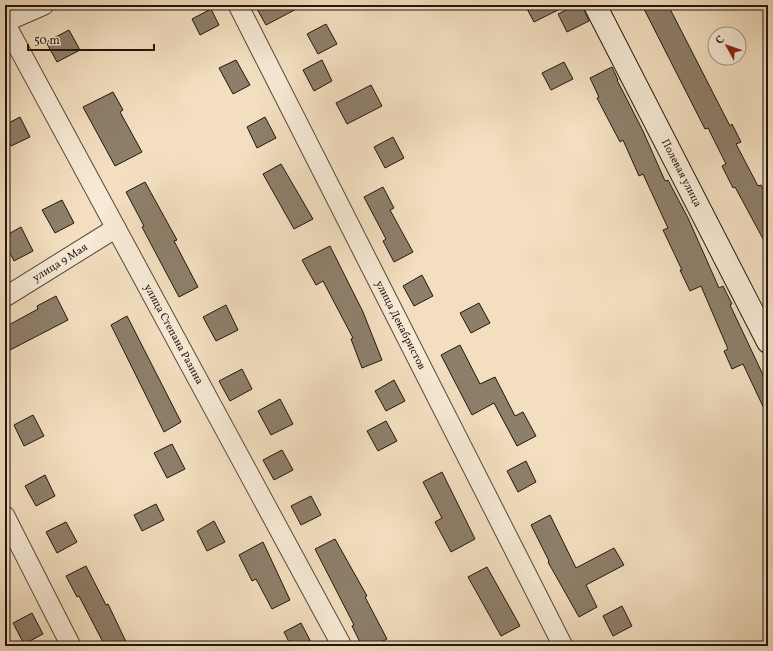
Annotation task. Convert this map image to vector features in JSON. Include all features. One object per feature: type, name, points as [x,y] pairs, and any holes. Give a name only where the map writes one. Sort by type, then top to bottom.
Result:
[{"type":"street","points":[[5,23],[44,5]]},
{"type":"street","name":"улица Декабристов","points":[[238,5],[563,646]]},
{"type":"street","name":"Полевая улица","points":[[595,5],[768,342]]},
{"type":"street","name":"улица Степана Разина","points":[[5,23],[342,646]]},
{"type":"street","name":"улица 9 Мая","points":[[5,297],[116,228]]},
{"type":"street","points":[[5,516],[71,646]]},
{"type":"building","points":[[265,5],[304,5],[266,25],[257,9]]},
{"type":"building","points":[[525,5],[568,5],[534,22]]},
{"type":"building","points":[[577,5],[582,5],[589,21],[567,32],[558,14]]},
{"type":"building","points":[[642,5],[668,5],[730,126],[732,124],[741,142],[736,144],[758,186],[761,185],[768,199],[768,248],[735,187],[733,188],[722,166],[726,164],[708,128],[705,129]]},
{"type":"building","points":[[211,9],[219,25],[200,35],[192,19]]},
{"type":"building","points":[[326,24],[337,44],[318,54],[307,34]]},
{"type":"building","points":[[69,30],[80,50],[57,62],[46,42]]},
{"type":"building","points":[[236,60],[250,85],[233,94],[219,68]]},
{"type":"building","points":[[322,60],[332,81],[314,91],[303,70]]},
{"type":"building","points":[[564,62],[573,79],[551,90],[542,73]]},
{"type":"building","points":[[612,67],[665,181],[668,180],[688,218],[719,288],[723,286],[732,304],[730,305],[764,377],[768,375],[768,417],[743,364],[732,369],[724,351],[728,349],[701,286],[690,291],[663,230],[668,228],[643,174],[639,176],[623,140],[620,142],[597,98],[599,97],[590,78]]},
{"type":"building","points":[[371,85],[382,106],[347,124],[336,103]]},
{"type":"building","points":[[113,92],[123,110],[120,112],[142,152],[115,166],[83,107]]},
{"type":"building","points":[[20,117],[30,137],[11,146],[5,134],[5,125]]},
{"type":"building","points":[[265,117],[276,138],[257,148],[247,127]]},
{"type":"building","points":[[393,137],[404,158],[385,168],[374,147]]},
{"type":"building","points":[[281,164],[313,219],[294,229],[263,174]]},
{"type":"building","points":[[145,182],[177,240],[174,241],[198,287],[179,297],[142,227],[144,226],[126,192]]},
{"type":"building","points":[[383,187],[394,208],[390,210],[413,252],[394,262],[383,241],[386,239],[364,197]]},
{"type":"building","points":[[62,200],[74,223],[55,233],[42,210]]},
{"type":"building","points":[[21,227],[33,251],[14,261],[5,243],[5,236]]},
{"type":"building","points":[[330,246],[363,312],[382,360],[362,368],[351,339],[353,338],[323,281],[316,285],[302,260]]},
{"type":"building","points":[[422,275],[433,296],[414,306],[403,286]]},
{"type":"building","points":[[56,296],[68,320],[10,350],[5,340],[5,327],[38,309],[37,306]]},
{"type":"building","points":[[479,303],[490,323],[471,333],[460,313]]},
{"type":"building","points":[[226,305],[238,330],[216,341],[203,317]]},
{"type":"building","points":[[127,316],[181,422],[164,432],[111,325]]},
{"type":"building","points":[[460,345],[480,384],[495,377],[515,416],[523,412],[536,436],[517,446],[494,403],[472,415],[441,355]]},
{"type":"building","points":[[242,369],[252,389],[230,401],[219,381]]},
{"type":"building","points":[[394,380],[405,401],[386,411],[375,391]]},
{"type":"building","points":[[280,399],[293,424],[271,435],[258,411]]},
{"type":"building","points":[[33,415],[44,436],[24,446],[14,425]]},
{"type":"building","points":[[386,421],[397,441],[378,451],[367,431]]},
{"type":"building","points":[[172,444],[185,469],[167,478],[154,453]]},
{"type":"building","points":[[282,450],[293,470],[274,480],[263,460]]},
{"type":"building","points":[[526,461],[536,482],[518,492],[507,471]]},
{"type":"building","points":[[442,472],[475,539],[451,552],[435,522],[442,518],[423,482]]},
{"type":"building","points":[[45,475],[55,496],[36,506],[25,486]]},
{"type":"building","points":[[311,496],[321,515],[301,525],[291,506]]},
{"type":"building","points":[[156,504],[164,520],[142,531],[134,515]]},
{"type":"building","points":[[550,515],[576,568],[614,548],[624,565],[586,585],[597,607],[579,617],[548,562],[549,561],[531,525]]},
{"type":"building","points":[[214,521],[225,542],[207,551],[197,531]]},
{"type":"building","points":[[66,522],[77,542],[57,553],[46,532]]},
{"type":"building","points":[[335,539],[367,596],[365,597],[387,639],[373,646],[362,646],[352,626],[354,625],[315,549]]},
{"type":"building","points":[[263,542],[290,600],[272,609],[256,579],[252,581],[239,555]]},
{"type":"building","points":[[86,566],[106,605],[108,604],[128,646],[105,646],[79,596],[77,597],[66,576]]},
{"type":"building","points":[[487,567],[520,626],[501,636],[468,577]]},
{"type":"building","points":[[622,606],[632,626],[613,636],[603,616]]},
{"type":"building","points":[[32,613],[43,634],[24,644],[13,623]]},
{"type":"building","points":[[301,623],[313,646],[291,646],[284,632]]}]
